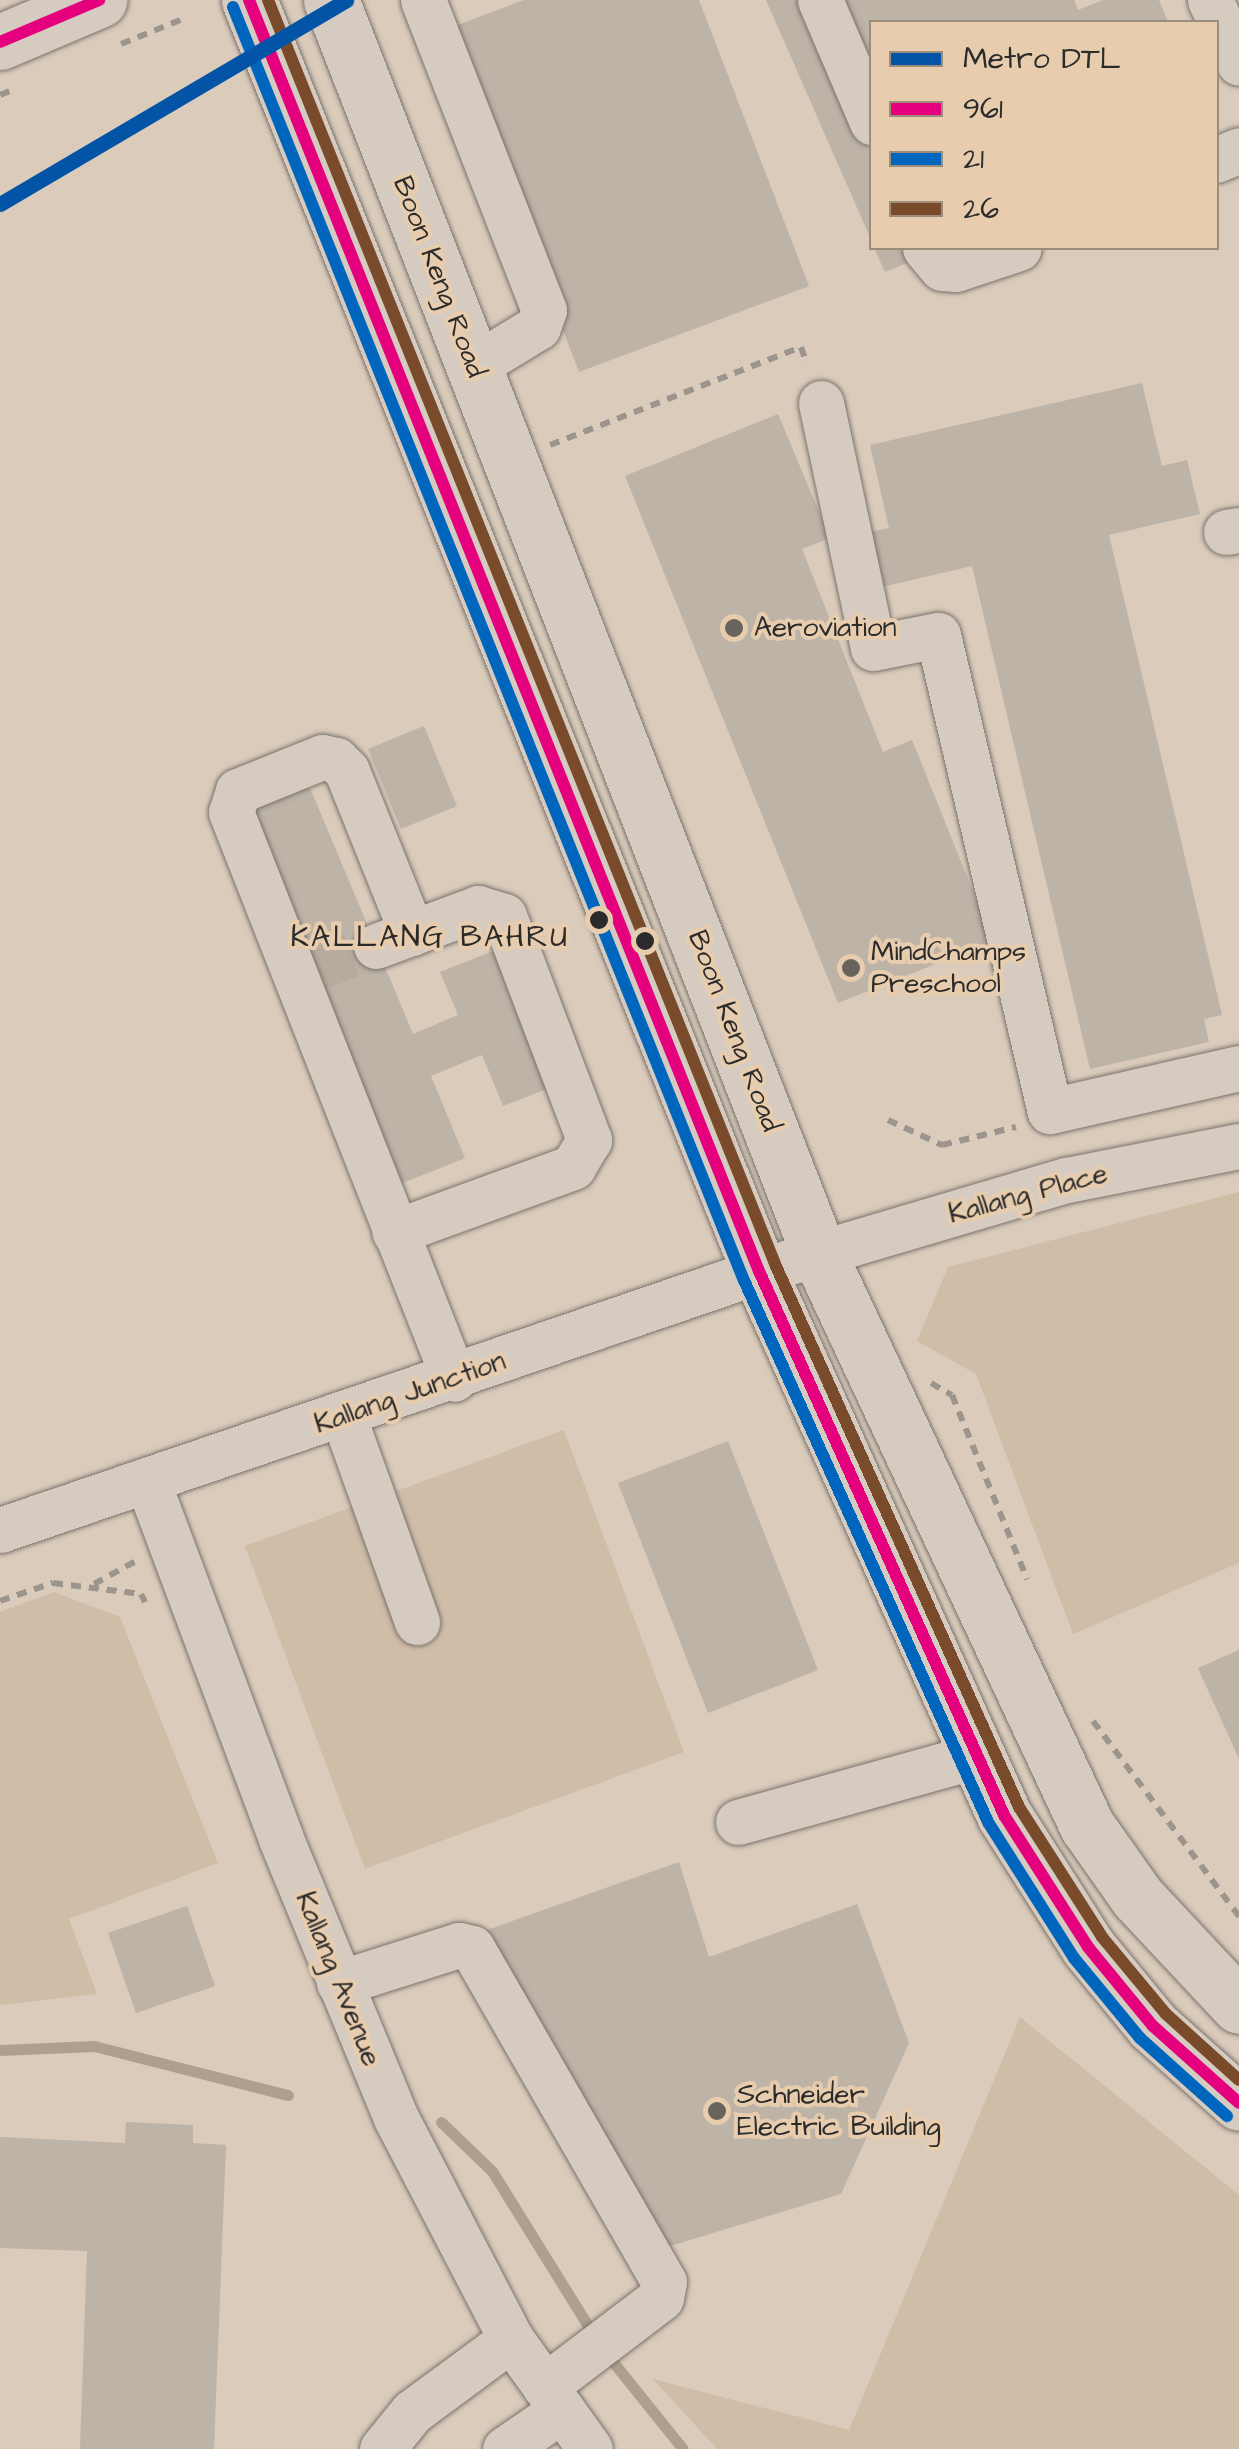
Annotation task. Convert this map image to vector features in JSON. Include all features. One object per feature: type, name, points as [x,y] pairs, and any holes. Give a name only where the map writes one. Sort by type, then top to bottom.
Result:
[{"type":"main road","points":[[0,42],[100,0]]},
{"type":"main road","points":[[248,0],[759,1270],[1004,1815],[1088,1948],[1154,2026],[1239,2103]]},
{"type":"main road","name":"Boon Keng Road","points":[[332,0],[819,1254],[1088,1826],[1137,1897],[1239,2006]]},
{"type":"street","points":[[423,0],[544,310],[538,327],[474,366]]},
{"type":"street","points":[[820,0],[869,115]]},
{"type":"street","points":[[1210,0],[1239,62]]},
{"type":"street","points":[[927,250],[942,268],[956,269],[1013,250]]},
{"type":"street","points":[[821,403],[873,648],[938,635],[1050,1111],[1239,1068]]},
{"type":"street","points":[[394,1232],[574,1167],[589,1140],[504,916],[478,908],[394,939],[341,765],[322,757],[243,786],[230,812],[303,974],[394,1232],[454,1379]]},
{"type":"street","name":"Kallang Place","points":[[819,1254],[1067,1180],[1239,1146]]},
{"type":"street","name":"Kallang Junction","points":[[0,1530],[454,1379],[759,1270],[819,1254]]},
{"type":"street","points":[[344,1416],[418,1622]]},
{"type":"street","name":"Kallang Avenue","points":[[147,1480],[339,1983],[396,2118],[511,2338],[590,2449]]},
{"type":"street","points":[[738,1822],[979,1755]]},
{"type":"street","points":[[339,1983],[459,1945],[472,1948],[664,2282],[661,2298],[582,2362],[505,2449]]},
{"type":"street","points":[[382,2449],[412,2412],[511,2338]]},
{"type":"path","points":[[540,449],[801,348],[821,403]]},
{"type":"path","points":[[888,1120],[942,1146],[1033,1122]]},
{"type":"path","points":[[926,1381],[952,1395],[1033,1594]]},
{"type":"path","points":[[0,1601],[53,1583]]},
{"type":"path","points":[[1090,1716],[1239,1916]]},
{"type":"shaded area","points":[[1239,1192],[1239,1563],[1073,1634],[976,1374],[917,1341],[948,1267]]},
{"type":"shaded area","points":[[564,1430],[684,1752],[365,1869],[245,1546]]},
{"type":"shaded area","points":[[54,1592],[120,1617],[218,1863],[69,1919],[97,1994],[0,2005],[0,1612]]},
{"type":"shaded area","points":[[1020,2017],[1239,2195],[1239,2449],[717,2449],[653,2379],[849,2430]]},
{"type":"building","points":[[524,0],[699,0],[809,286],[579,372],[447,29]]},
{"type":"building","points":[[766,0],[809,0],[869,136],[869,235]]},
{"type":"building","points":[[842,0],[1074,0],[1078,10],[1103,0],[1159,0],[1167,20],[869,20],[869,66]]},
{"type":"building","points":[[875,250],[918,250],[921,257],[885,272]]},
{"type":"building","points":[[1142,383],[1162,466],[1187,460],[1200,514],[1109,535],[1222,1015],[1204,1019],[1209,1042],[1090,1069],[972,566],[882,587],[870,532],[889,528],[870,445]]},
{"type":"building","points":[[778,414],[830,538],[802,549],[883,752],[912,740],[993,941],[838,1003],[625,476]]},
{"type":"building","points":[[424,726],[457,806],[401,829],[368,749]]},
{"type":"building","points":[[303,771],[413,1034],[458,1015],[440,972],[508,945],[565,1082],[503,1106],[482,1055],[431,1076],[465,1158],[398,1185],[237,797]]},
{"type":"building","points":[[728,1441],[818,1670],[708,1713],[618,1483]]},
{"type":"building","points":[[1239,1650],[1239,1759],[1198,1668]]},
{"type":"building","name":"Schneider Electric Building","points":[[679,1862],[709,1957],[857,1904],[909,2043],[841,2194],[637,2256],[473,1935]]},
{"type":"building","points":[[187,1906],[215,1986],[136,2013],[108,1933]]},
{"type":"building","points":[[126,2122],[193,2125],[193,2143],[226,2145],[214,2449],[80,2449],[87,2251],[0,2248],[0,2137],[125,2143]]},
{"type":"waterway","points":[[0,2050],[94,2046],[288,2095]]},
{"type":"waterway","points":[[441,2122],[492,2171],[595,2337]]},
{"type":"waterway","points":[[605,2352],[683,2449]]},
{"type":"tunnel","points":[[309,970],[376,946]]},
{"type":"metro line","name":"DTL","points":[[0,204],[346,0]]},
{"type":"transit line","name":"961","points":[[0,42],[99,0]]},
{"type":"transit line","name":"961","points":[[249,0],[759,1271],[1004,1815],[1088,1947],[1153,2026],[1239,2103]]},
{"type":"transit line","name":"26","points":[[268,0],[775,1264],[1019,1807],[1102,1937],[1166,2014],[1239,2080]]},
{"type":"transit line","name":"21","points":[[233,7],[743,1278],[988,1822],[1074,1958],[1140,2038],[1227,2116]]},
{"type":"place","name":"Aeroviation","points":[[734,628]]},
{"type":"place","name":"MindChamps Preschool","points":[[851,968]]},
{"type":"place","name":"Schneider Electric Building","points":[[717,2111]]},
{"type":"district","name":"KALLANG BAHRU","points":[[430,937]]}]
